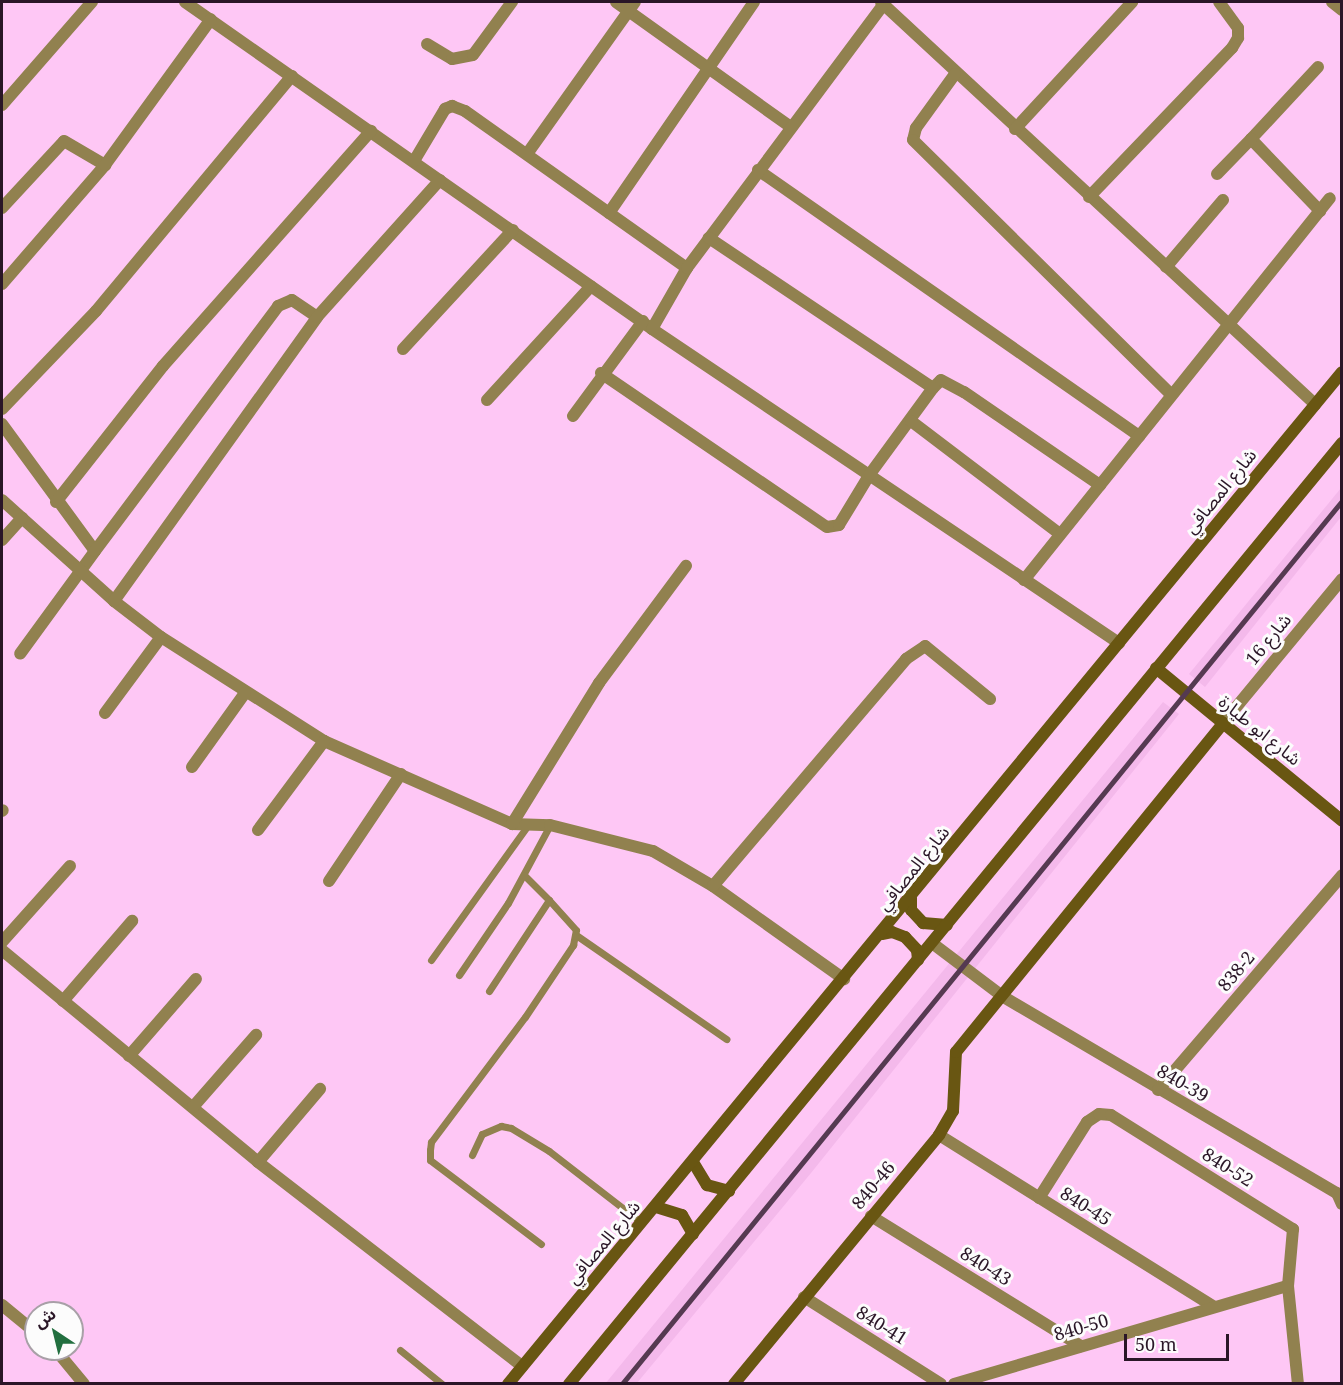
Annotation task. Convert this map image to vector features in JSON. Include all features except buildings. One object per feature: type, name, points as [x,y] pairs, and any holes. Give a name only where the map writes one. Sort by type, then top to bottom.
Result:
[{"type":"main road","name":"شارع المصافي","points":[[508,1383],[882,934],[1341,372]]},
{"type":"main road","points":[[569,1383],[1341,443]]},
{"type":"main road","name":"شارع ابو طيارة","points":[[1156,668],[1341,821]]},
{"type":"main road","name":"840-46","points":[[739,1382],[804,1297],[939,1135],[953,1112],[956,1052],[1223,723]]},
{"type":"main road","points":[[911,898],[911,910],[923,923],[947,925]]},
{"type":"main road","points":[[882,934],[892,932],[904,937],[917,950],[918,960]]},
{"type":"main road","points":[[693,1162],[708,1185],[729,1191]]},
{"type":"main road","points":[[656,1207],[682,1215],[693,1234]]},
{"type":"street","points":[[2,105],[92,2]]},
{"type":"street","points":[[185,2],[591,286],[1119,643]]},
{"type":"street","points":[[427,45],[452,59],[473,56],[512,2]]},
{"type":"street","points":[[616,2],[632,6],[706,66],[789,126]]},
{"type":"street","points":[[609,213],[706,66],[754,2]]},
{"type":"street","points":[[1015,129],[1132,2]]},
{"type":"street","points":[[1089,197],[1232,48],[1238,38],[1238,28],[1219,2]]},
{"type":"street","points":[[1332,2],[1341,10]]},
{"type":"street","points":[[573,416],[601,373],[648,325],[789,126],[883,3],[955,74],[1315,404]]},
{"type":"street","points":[[527,154],[632,6]]},
{"type":"street","points":[[2,284],[105,165],[211,19]]},
{"type":"street","points":[[1217,174],[1318,67]]},
{"type":"street","points":[[955,74],[916,128],[913,140],[1172,395]]},
{"type":"street","points":[[2,409],[96,311],[292,76]]},
{"type":"street","points":[[414,161],[445,110],[452,106],[465,111],[687,268]]},
{"type":"street","points":[[56,501],[163,366],[371,131]]},
{"type":"street","points":[[1251,140],[1320,211]]},
{"type":"street","points":[[2,207],[64,141],[105,165]]},
{"type":"street","points":[[758,170],[1139,436]]},
{"type":"street","points":[[114,601],[317,317],[440,180]]},
{"type":"street","points":[[1024,579],[1330,198]]},
{"type":"street","points":[[1166,267],[1223,200]]},
{"type":"street","points":[[403,349],[513,230]]},
{"type":"street","points":[[709,238],[933,388]]},
{"type":"street","points":[[487,400],[591,286]]},
{"type":"street","points":[[20,654],[95,550],[279,306],[292,300],[317,317]]},
{"type":"street","points":[[601,373],[827,527],[839,525],[870,474],[941,380],[964,392],[1100,485]]},
{"type":"street","points":[[911,421],[1060,534]]},
{"type":"street","points":[[3,431],[95,550]]},
{"type":"street","points":[[2,500],[114,601],[161,637],[245,693],[324,741],[512,824],[550,825],[653,851],[713,886],[844,979]]},
{"type":"street","points":[[2,540],[22,518]]},
{"type":"street","points":[[512,824],[599,683],[686,566]]},
{"type":"street","name":"شارع 16","points":[[1223,723],[1341,579]]},
{"type":"street","points":[[105,713],[161,637]]},
{"type":"street","points":[[713,886],[915,653],[924,646],[990,699]]},
{"type":"street","points":[[192,767],[245,693]]},
{"type":"street","points":[[258,830],[324,741]]},
{"type":"street","points":[[329,881],[401,774]]},
{"type":"street","points":[[2,942],[70,866]]},
{"type":"street","name":"838-2","points":[[1158,1090],[1341,875]]},
{"type":"street","points":[[63,1001],[132,921]]},
{"type":"street","name":"840-39","points":[[932,943],[1002,996],[1158,1090],[1340,1195]]},
{"type":"street","points":[[2,950],[258,1162],[522,1366]]},
{"type":"street","points":[[129,1056],[196,979]]},
{"type":"street","points":[[193,1107],[256,1035]]},
{"type":"street","points":[[258,1162],[320,1089]]},
{"type":"street","name":"840-52","points":[[1039,1198],[1087,1122],[1099,1114],[1111,1115],[1293,1229],[1288,1286],[1298,1383]]},
{"type":"street","name":"840-45","points":[[939,1135],[1214,1307]]},
{"type":"street","name":"840-43","points":[[871,1215],[1081,1346]]},
{"type":"street","name":"840-50","points":[[954,1383],[1288,1286]]},
{"type":"street","name":"840-41","points":[[804,1297],[941,1383]]},
{"type":"street","points":[[2,1305],[24,1323]]},
{"type":"street","points":[[65,1361],[84,1383]]},
{"type":"lane","points":[[431,960],[528,825]]},
{"type":"lane","points":[[459,975],[524,875],[550,825]]},
{"type":"lane","points":[[524,875],[549,900],[576,935],[726,1040]]},
{"type":"lane","points":[[489,991],[549,900]]},
{"type":"lane","points":[[541,1244],[430,1160],[430,1150],[431,1142],[525,1017],[576,935]]},
{"type":"lane","points":[[472,1155],[482,1134],[501,1126],[511,1128],[576,1171],[642,1223]]},
{"type":"lane","points":[[400,1350],[442,1383]]},
{"type":"shaded area","points":[[1341,488],[1341,517],[1205,687],[1189,674]]},
{"type":"shaded area","points":[[1163,702],[1179,714],[811,1173],[637,1383],[605,1384]]},
{"type":"railway","points":[[622,1384],[1342,501]]}]
